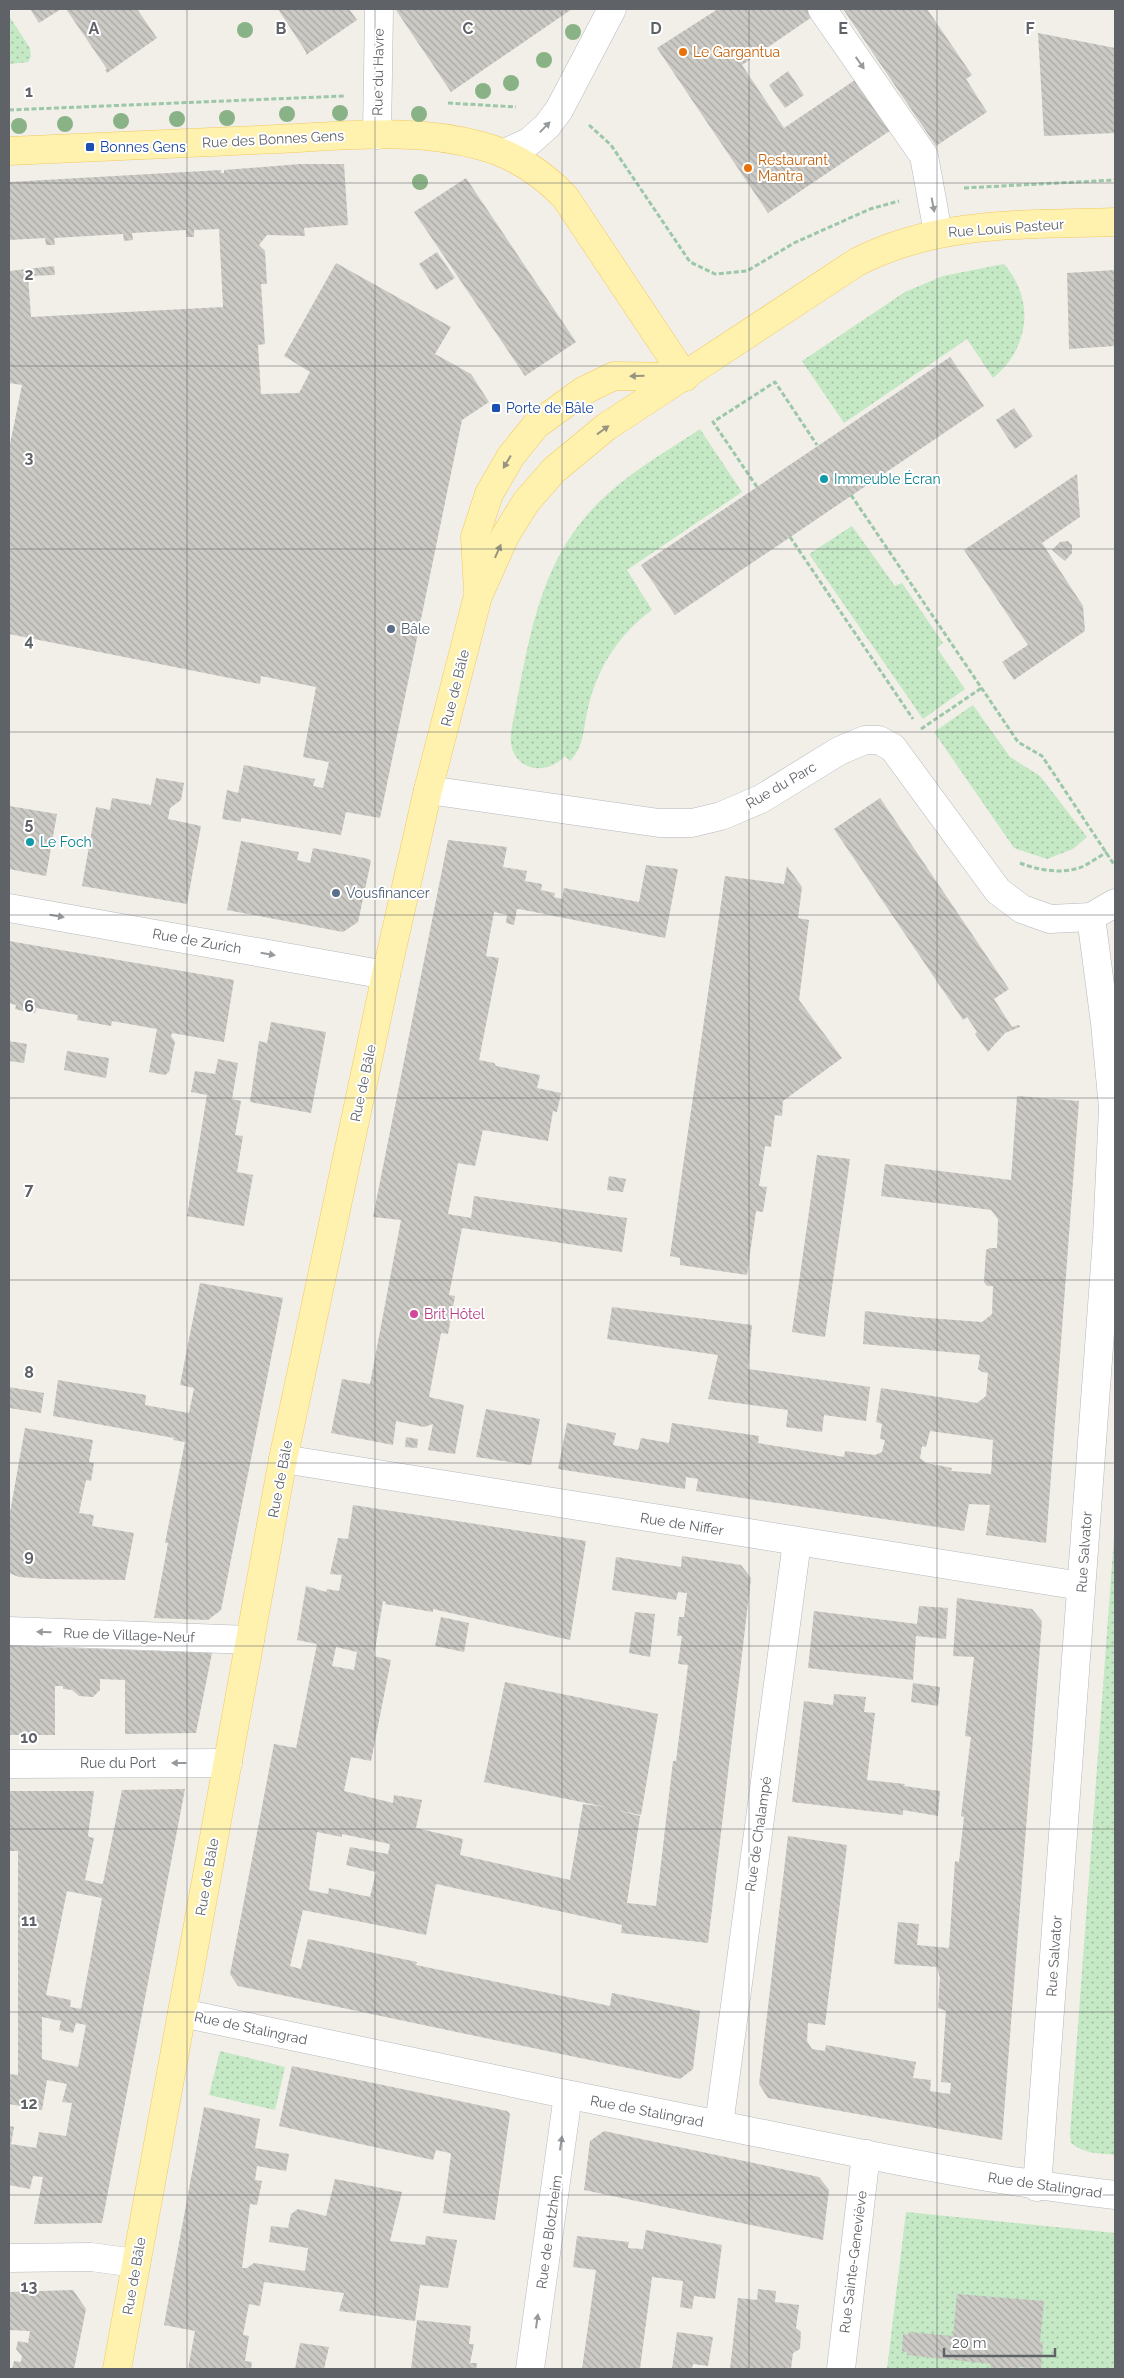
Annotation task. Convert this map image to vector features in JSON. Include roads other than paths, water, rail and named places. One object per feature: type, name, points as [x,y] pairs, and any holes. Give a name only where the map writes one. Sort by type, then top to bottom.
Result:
[{"type":"main road","name":"Rue des Bonnes Gens","points":[[9,151],[377,135],[446,138],[482,146],[505,154]]},
{"type":"main road","points":[[505,154],[548,179],[565,197],[686,377]]},
{"type":"main road","name":"Rue Louis Pasteur","points":[[686,377],[857,262],[884,248],[938,233],[976,227],[1115,222]]},
{"type":"main road","name":"Rue de Bâle","points":[[478,596],[475,537],[489,494],[511,456],[536,425],[582,391],[614,376],[686,377]]},
{"type":"main road","name":"Rue de Bâle","points":[[117,2369],[283,1460],[386,975],[428,790],[478,596],[505,536],[522,508],[554,470],[606,427],[686,377]]},
{"type":"street","name":"Rue du Havre","points":[[377,135],[379,9]]},
{"type":"street","points":[[505,154],[529,142],[551,121],[559,110],[612,9]]},
{"type":"street","points":[[822,9],[924,156],[938,233]]},
{"type":"street","name":"Rue du Parc","points":[[428,790],[659,823],[692,823],[721,816],[761,800],[839,751],[865,740],[879,740],[893,748],[998,891],[1022,909],[1050,919],[1091,917]]},
{"type":"street","points":[[1091,917],[1115,903]]},
{"type":"street","name":"Rue de Zurich","points":[[9,908],[386,975]]},
{"type":"street","name":"Rue Salvator","points":[[1037,2187],[1107,1238],[1113,1108],[1105,1023],[1091,917]]},
{"type":"street","name":"Rue de Niffer","points":[[283,1460],[1081,1586]]},
{"type":"street","name":"Rue de Chalampé","points":[[719,2125],[797,1542]]},
{"type":"street","name":"Rue de Village-Neuf","points":[[9,1631],[250,1640]]},
{"type":"street","name":"Rue du Port","points":[[9,1764],[228,1763]]},
{"type":"street","name":"Rue de Stalingrad","points":[[182,2013],[568,2095],[866,2154],[1037,2187],[1115,2195]]},
{"type":"street","name":"Rue de Blotzheim","points":[[530,2369],[568,2095]]},
{"type":"street","name":"Rue Sainte-Geneviève","points":[[841,2369],[866,2154]]},
{"type":"street","points":[[9,2258],[91,2256],[136,2263]]},
{"type":"place","name":"Le Gargantua","points":[[683,52]]},
{"type":"place","name":"Bonnes Gens","points":[[90,147]]},
{"type":"place","name":"Restaurant Mantra","points":[[748,168]]},
{"type":"place","name":"Porte de Bâle","points":[[496,408]]},
{"type":"place","name":"Immeuble Écran","points":[[824,479]]},
{"type":"place","name":"Bâle","points":[[391,629]]},
{"type":"place","name":"Le Foch","points":[[30,842]]},
{"type":"place","name":"Vousfinancer","points":[[336,893]]},
{"type":"place","name":"Brit Hôtel","points":[[414,1314]]}]
